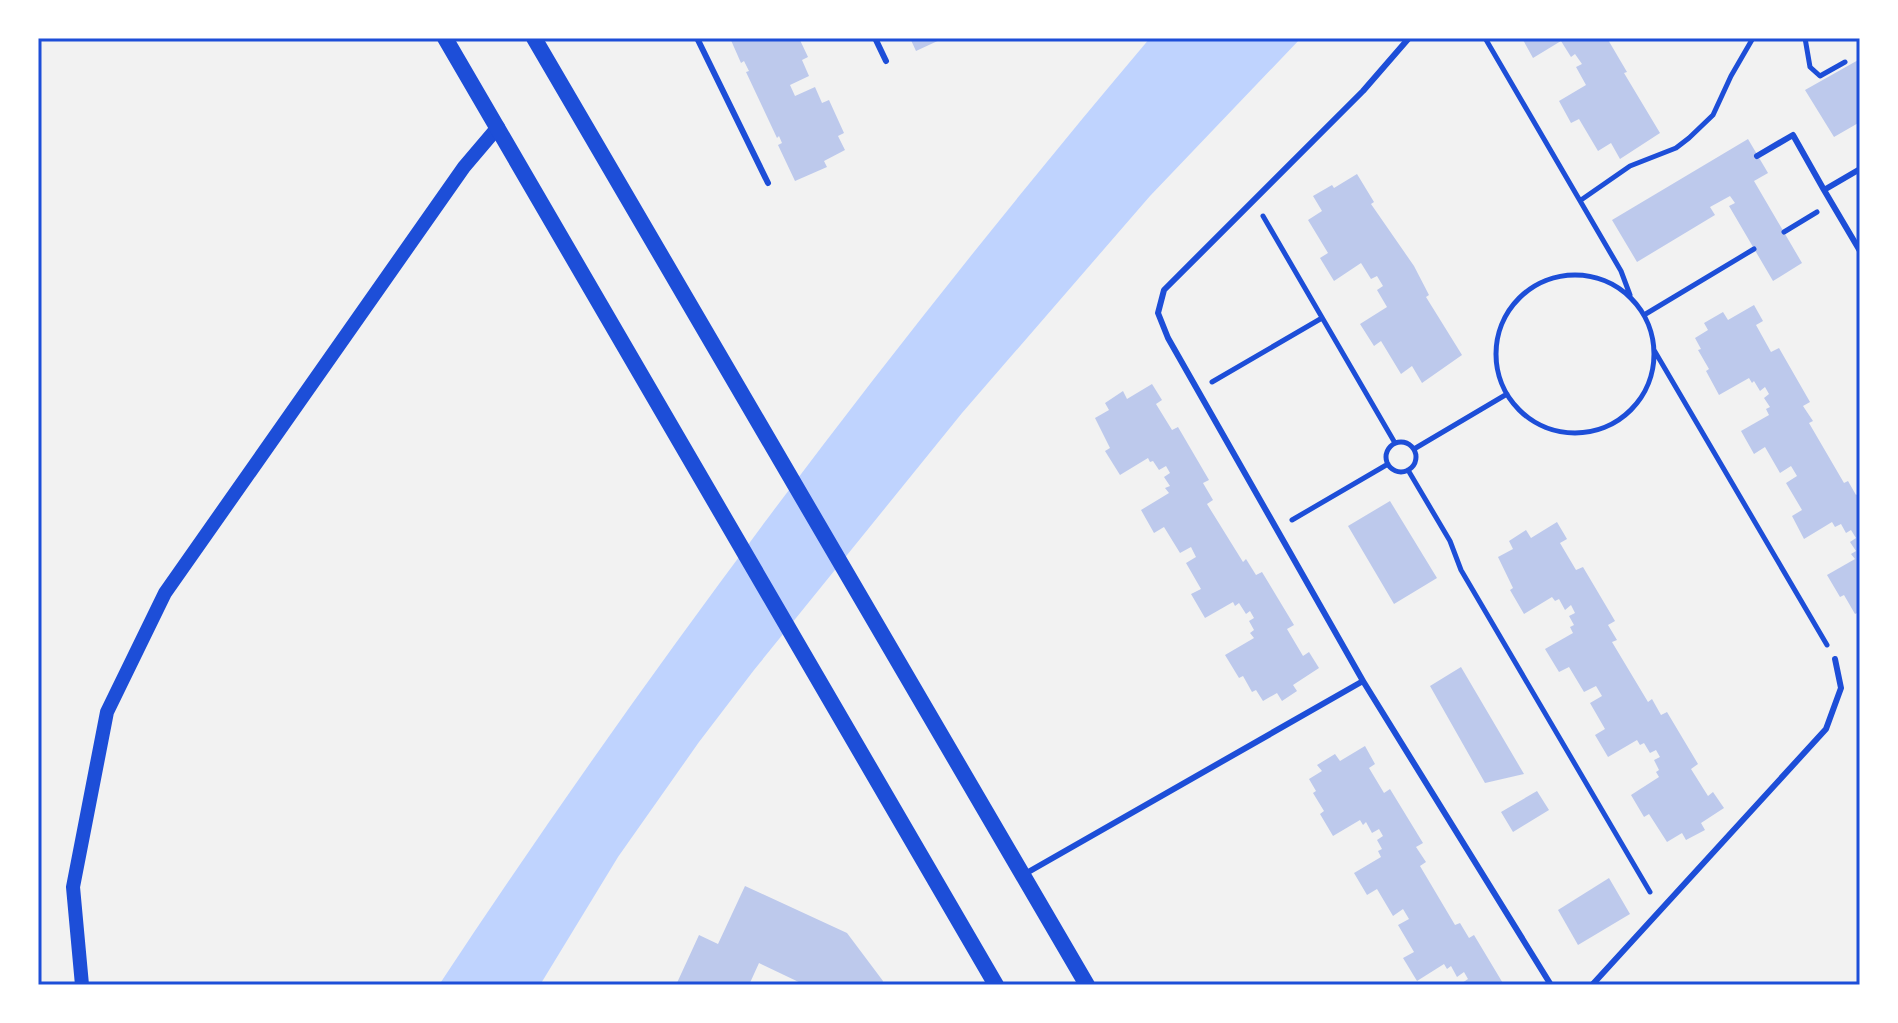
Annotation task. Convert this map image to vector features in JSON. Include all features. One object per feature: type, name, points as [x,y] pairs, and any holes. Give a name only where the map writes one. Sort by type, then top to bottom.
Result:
[{"type":"main road","points":[[445,38],[996,985]]},
{"type":"main road","points":[[534,38],[1087,985]]},
{"type":"street","points":[[82,985],[73,887],[107,712],[139,646],[165,593],[464,167],[498,127]]},
{"type":"lane","points":[[697,38],[768,183]]},
{"type":"lane","points":[[875,38],[886,61]]},
{"type":"lane","points":[[1409,38],[1363,91],[1164,290],[1158,313],[1168,338],[1363,681],[1551,985]]},
{"type":"lane","points":[[1757,156],[1793,135],[1860,251]]},
{"type":"lane","points":[[1824,190],[1860,169]]},
{"type":"lane","points":[[1592,985],[1826,729],[1841,688],[1835,659]]},
{"type":"lane","points":[[1023,875],[1363,681]]},
{"type":"path","points":[[1485,38],[1621,271],[1630,296],[1644,315],[1654,349],[1653,369],[1635,406],[1619,420],[1600,429],[1579,433],[1558,432],[1537,424],[1520,411],[1498,375],[1495,354],[1498,333],[1506,313],[1519,296],[1536,284],[1556,276],[1577,274],[1597,277],[1630,296]]},
{"type":"path","points":[[1581,200],[1630,166],[1676,148],[1689,138],[1713,115],[1753,38]]},
{"type":"path","points":[[1805,38],[1810,67],[1820,76],[1845,62]]},
{"type":"path","points":[[1254,201],[1395,443]]},
{"type":"path","points":[[1784,232],[1832,203]]},
{"type":"path","points":[[1644,315],[1754,249]]},
{"type":"path","points":[[1198,390],[1322,318]]},
{"type":"path","points":[[1654,349],[1835,659]]},
{"type":"path","points":[[1414,449],[1507,394]]},
{"type":"path","points":[[1407,442],[1414,449],[1415,461],[1408,470],[1396,471],[1388,464],[1387,449],[1395,443],[1407,442]]},
{"type":"path","points":[[1277,529],[1388,464]]},
{"type":"path","points":[[1408,470],[1450,541],[1461,570],[1653,898]]},
{"type":"water","points":[[1150,38],[1301,38],[1150,196],[962,413],[754,670],[618,857],[540,985],[439,985],[606,740],[781,501],[962,267]]},
{"type":"building","points":[[730,38],[799,38],[808,57],[802,60],[809,76],[790,85],[795,96],[815,87],[822,103],[829,100],[844,133],[838,136],[845,150],[824,161],[827,167],[795,181],[778,145],[782,143],[779,136],[777,138],[746,72],[749,71],[744,61],[741,63]]},
{"type":"building","points":[[910,38],[944,38],[916,51]]},
{"type":"building","points":[[1522,38],[1607,38],[1660,133],[1620,159],[1611,143],[1598,151],[1579,119],[1571,123],[1559,101],[1586,85],[1576,67],[1582,64],[1575,54],[1571,57],[1561,41],[1533,58]]},
{"type":"building","points":[[1860,59],[1860,122],[1834,137],[1805,90]]},
{"type":"building","points":[[1748,139],[1768,173],[1754,181],[1802,263],[1773,281],[1729,206],[1735,203],[1730,196],[1710,207],[1715,215],[1637,262],[1612,220]]},
{"type":"building","points":[[1357,174],[1374,202],[1371,204],[1414,266],[1429,295],[1426,297],[1462,355],[1422,383],[1412,366],[1401,374],[1381,341],[1374,346],[1360,324],[1387,307],[1377,290],[1383,286],[1377,276],[1371,279],[1361,263],[1334,281],[1320,258],[1328,253],[1308,220],[1322,211],[1313,196]]},
{"type":"building","points":[[1754,305],[1763,321],[1756,325],[1771,352],[1779,348],[1810,402],[1803,406],[1813,421],[1809,423],[1844,483],[1848,481],[1856,495],[1860,493],[1860,618],[1844,595],[1840,597],[1827,575],[1855,559],[1851,554],[1856,551],[1850,542],[1856,538],[1851,530],[1846,533],[1841,524],[1835,527],[1832,522],[1804,539],[1792,516],[1802,510],[1786,483],[1797,476],[1791,466],[1780,473],[1765,447],[1754,454],[1741,431],[1769,415],[1766,409],[1770,407],[1764,398],[1769,394],[1765,387],[1760,391],[1749,378],[1719,395],[1698,350],[1701,349],[1695,338],[1708,330],[1704,323],[1723,312],[1728,320]]},
{"type":"building","points":[[1152,384],[1162,400],[1156,404],[1172,430],[1178,427],[1209,480],[1203,483],[1213,500],[1207,504],[1243,562],[1246,559],[1256,575],[1262,572],[1294,625],[1287,629],[1303,656],[1309,652],[1319,668],[1293,685],[1297,691],[1282,701],[1277,693],[1263,701],[1256,690],[1252,692],[1243,676],[1239,678],[1225,655],[1254,638],[1250,633],[1254,630],[1249,621],[1254,618],[1250,611],[1246,614],[1239,603],[1235,606],[1233,602],[1205,618],[1191,594],[1201,589],[1186,563],[1196,557],[1191,547],[1180,553],[1164,527],[1154,533],[1141,510],[1169,493],[1165,488],[1170,486],[1164,477],[1170,473],[1166,466],[1159,470],[1148,458],[1120,475],[1105,451],[1110,448],[1095,418],[1109,410],[1105,403],[1123,391],[1127,399]]},
{"type":"building","points":[[1390,501],[1437,578],[1394,604],[1348,526]]},
{"type":"building","points":[[1557,522],[1567,539],[1560,543],[1576,570],[1583,567],[1615,621],[1608,625],[1617,640],[1612,642],[1648,702],[1652,699],[1661,715],[1667,712],[1698,764],[1691,769],[1708,796],[1713,792],[1724,808],[1701,823],[1705,830],[1686,840],[1682,833],[1667,842],[1649,814],[1644,817],[1631,795],[1659,777],[1654,760],[1660,757],[1656,750],[1650,753],[1644,743],[1640,745],[1637,740],[1608,757],[1595,735],[1605,729],[1590,703],[1602,696],[1596,686],[1584,692],[1569,667],[1559,672],[1545,649],[1573,633],[1570,627],[1574,625],[1569,616],[1575,613],[1571,605],[1565,610],[1559,599],[1555,601],[1552,597],[1524,614],[1510,590],[1513,588],[1498,557],[1513,549],[1509,541],[1526,530],[1531,538]]},
{"type":"building","points":[[1461,667],[1524,774],[1485,783],[1430,686]]},
{"type":"building","points":[[1365,746],[1375,764],[1369,768],[1384,793],[1390,789],[1423,843],[1416,847],[1426,862],[1420,866],[1455,925],[1460,923],[1469,938],[1474,935],[1504,985],[1459,985],[1468,979],[1464,972],[1457,977],[1451,966],[1447,969],[1444,964],[1417,981],[1403,958],[1414,952],[1398,925],[1409,919],[1403,909],[1393,916],[1377,889],[1367,895],[1354,873],[1381,857],[1378,851],[1382,849],[1377,840],[1383,836],[1379,829],[1372,833],[1366,822],[1363,825],[1360,820],[1333,836],[1320,814],[1324,811],[1309,779],[1322,771],[1317,765],[1335,754],[1340,761]]},
{"type":"building","points":[[1537,791],[1549,810],[1513,832],[1501,812]]},
{"type":"building","points":[[1609,878],[1630,914],[1578,945],[1558,910]]},
{"type":"building","points":[[745,886],[847,933],[883,981],[881,985],[805,985],[759,963],[749,985],[676,985],[699,935],[718,944]]}]
